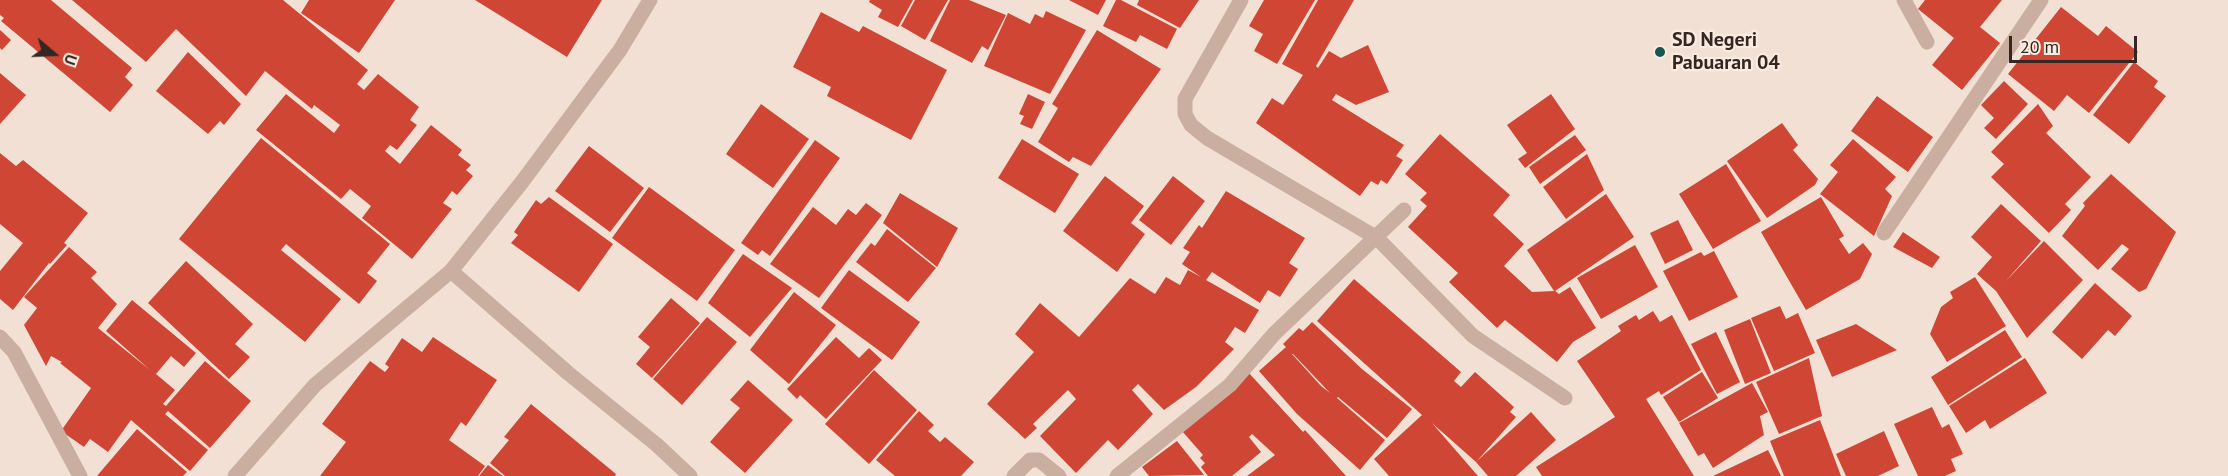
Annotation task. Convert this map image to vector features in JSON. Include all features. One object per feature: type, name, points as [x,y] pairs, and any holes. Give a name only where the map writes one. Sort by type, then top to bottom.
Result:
[{"type":"street","points":[[235,476],[315,385],[451,271],[522,182],[613,59],[650,0]]},
{"type":"street","points":[[1241,0],[1185,99],[1185,114],[1191,124],[1207,138],[1377,238],[1473,336],[1565,398]]},
{"type":"street","points":[[1904,0],[1927,42]]},
{"type":"street","points":[[1884,233],[2041,0]]},
{"type":"street","points":[[1116,476],[1230,385],[1274,334],[1404,210]]},
{"type":"street","points":[[451,271],[568,373],[657,445],[690,476]]},
{"type":"street","points":[[0,337],[14,352],[80,476]]},
{"type":"street","points":[[1014,476],[1029,460],[1039,460],[1059,476]]},
{"type":"building","points":[[0,0],[51,0],[132,68],[125,77],[133,85],[110,112],[1,21],[4,18],[0,15]]},
{"type":"building","points":[[72,0],[283,0],[368,70],[357,84],[364,90],[378,74],[419,107],[410,120],[417,125],[397,150],[390,145],[385,151],[400,164],[431,125],[462,150],[458,155],[471,165],[466,170],[473,176],[457,195],[452,191],[443,203],[452,209],[412,259],[362,218],[371,206],[350,189],[341,199],[256,130],[286,94],[334,133],[340,125],[314,105],[312,109],[265,71],[246,96],[176,29],[146,62]]},
{"type":"building","points":[[309,0],[395,0],[359,53],[301,13]]},
{"type":"building","points":[[475,0],[602,0],[567,57]]},
{"type":"building","points":[[870,0],[913,0],[898,27],[878,17],[882,10],[869,2]]},
{"type":"building","points":[[915,0],[948,0],[925,40],[901,26]]},
{"type":"building","points":[[950,0],[969,0],[1006,15],[988,50],[982,46],[972,63],[930,41]]},
{"type":"building","points":[[1069,0],[1106,0],[1098,15]]},
{"type":"building","points":[[1116,0],[1121,0],[1177,29],[1167,49],[1140,35],[1136,42],[1103,26]]},
{"type":"building","points":[[1139,0],[1199,0],[1180,28],[1137,5]]},
{"type":"building","points":[[1264,0],[1315,0],[1277,64],[1254,51],[1263,34],[1249,26]]},
{"type":"building","points":[[1318,0],[1354,0],[1316,66],[1318,68],[1329,51],[1341,58],[1368,45],[1389,92],[1356,105],[1336,94],[1332,100],[1404,145],[1396,156],[1403,160],[1387,184],[1381,180],[1378,185],[1371,181],[1360,196],[1256,123],[1272,98],[1283,105],[1303,75],[1282,64]]},
{"type":"building","points":[[1925,0],[2002,0],[1980,27],[2000,43],[1962,90],[1932,65],[1954,38],[1918,9]]},
{"type":"building","points":[[2061,7],[2098,36],[2106,26],[2138,52],[2089,113],[2067,95],[2054,111],[2008,74]]},
{"type":"building","points":[[1046,11],[1086,30],[1050,94],[984,66],[1008,13],[1030,24],[1035,14],[1043,18]]},
{"type":"building","points":[[821,12],[859,32],[863,26],[947,70],[911,140],[827,96],[831,87],[793,67]]},
{"type":"building","points":[[0,30],[11,40],[2,50],[0,48]]},
{"type":"building","points":[[1097,30],[1161,69],[1091,166],[1073,157],[1069,162],[1038,142],[1058,108],[1052,104]]},
{"type":"building","points":[[188,52],[241,104],[224,125],[220,121],[208,134],[156,91]]},
{"type":"building","points":[[2134,62],[2158,81],[2154,87],[2166,96],[2129,144],[2093,115]]},
{"type":"building","points":[[0,73],[26,95],[0,124]]},
{"type":"building","points":[[2004,81],[2028,104],[1996,139],[1984,128],[1994,118],[1981,105]]},
{"type":"building","points":[[1028,94],[1045,102],[1032,129],[1020,124],[1024,116],[1019,114]]},
{"type":"building","points":[[1551,94],[1575,129],[1525,168],[1518,159],[1527,153],[1507,125]]},
{"type":"building","points":[[1877,96],[1933,137],[1908,172],[1851,131]]},
{"type":"building","points":[[761,104],[809,139],[773,188],[726,154]]},
{"type":"building","points":[[2038,104],[2053,126],[2046,133],[2091,177],[2065,204],[2071,210],[2049,233],[1991,177],[2004,164],[1991,152]]},
{"type":"building","points":[[1782,123],[1798,145],[1793,150],[1818,179],[1815,185],[1767,218],[1727,161]]},
{"type":"building","points":[[1440,134],[1510,195],[1493,215],[1524,244],[1504,266],[1532,292],[1554,291],[1527,250],[1606,194],[1634,237],[1555,291],[1559,294],[1570,287],[1596,328],[1573,342],[1557,362],[1505,320],[1497,328],[1449,282],[1458,273],[1408,227],[1427,206],[1420,200],[1427,193],[1405,174]]},
{"type":"building","points":[[1575,135],[1586,150],[1540,184],[1529,167]]},
{"type":"building","points":[[261,138],[390,244],[367,273],[377,281],[359,304],[286,244],[281,250],[341,299],[305,342],[179,239]]},
{"type":"building","points":[[1022,139],[1079,174],[1055,213],[998,178]]},
{"type":"building","points":[[1853,139],[1896,177],[1885,189],[1892,196],[1874,236],[1820,194],[1838,172],[1830,165]]},
{"type":"building","points":[[815,140],[840,158],[770,256],[762,250],[758,255],[741,243]]},
{"type":"building","points":[[589,146],[644,188],[610,232],[555,191]]},
{"type":"building","points":[[0,153],[16,166],[23,160],[88,213],[64,243],[67,245],[49,263],[13,310],[0,299],[0,271],[23,243],[0,224]]},
{"type":"building","points":[[1587,154],[1604,190],[1566,219],[1543,187]]},
{"type":"building","points":[[1726,164],[1761,221],[1713,249],[1679,194]]},
{"type":"building","points":[[2111,174],[2176,232],[2146,289],[2139,292],[2111,269],[2129,249],[2122,244],[2098,270],[2062,236],[2085,206],[2083,203]]},
{"type":"building","points":[[1105,176],[1144,206],[1131,223],[1145,234],[1117,272],[1063,231]]},
{"type":"building","points":[[1173,176],[1205,201],[1171,245],[1139,220]]},
{"type":"building","points":[[649,187],[735,250],[697,301],[612,238]]},
{"type":"building","points":[[1226,191],[1305,238],[1289,263],[1298,269],[1280,297],[1268,290],[1260,303],[1212,272],[1206,280],[1259,310],[1245,333],[1235,327],[1225,342],[1234,349],[1196,387],[1164,410],[1138,384],[1132,390],[1153,414],[1118,450],[1108,440],[1076,473],[1040,436],[1076,399],[1068,390],[1033,424],[1037,428],[1025,439],[987,404],[1034,352],[1015,334],[1040,303],[1079,337],[1130,278],[1155,294],[1166,277],[1180,285],[1188,270],[1201,277],[1182,264],[1190,252],[1183,248],[1199,225],[1202,228]]},
{"type":"building","points":[[900,193],[958,228],[937,267],[883,223]]},
{"type":"building","points":[[549,197],[613,244],[579,292],[511,243],[518,235],[514,232],[536,200],[541,204]]},
{"type":"building","points":[[1821,197],[1844,236],[1839,239],[1849,254],[1863,243],[1872,254],[1860,279],[1806,310],[1761,232]]},
{"type":"building","points":[[866,203],[882,215],[819,298],[770,264],[813,207],[836,225],[848,209],[856,215]]},
{"type":"building","points":[[2001,204],[2041,241],[2005,282],[2044,241],[2083,280],[2027,338],[1996,291],[1977,274],[1992,257],[1971,237]]},
{"type":"building","points":[[1678,220],[1693,250],[1665,264],[1650,233]]},
{"type":"building","points":[[887,229],[936,268],[908,302],[856,262],[871,243],[875,246]]},
{"type":"building","points":[[1903,232],[1940,257],[1932,268],[1893,247]]},
{"type":"building","points":[[1635,245],[1658,287],[1601,319],[1577,278]]},
{"type":"building","points":[[69,247],[97,272],[91,278],[117,304],[98,328],[150,370],[106,331],[132,300],[196,353],[184,367],[171,356],[156,374],[175,390],[163,404],[166,406],[205,361],[251,401],[210,448],[168,411],[165,414],[208,450],[190,471],[131,420],[108,452],[90,439],[84,447],[61,431],[91,388],[60,363],[62,362],[51,356],[46,366],[24,325],[37,308],[24,297]]},
{"type":"building","points":[[1714,251],[1738,297],[1689,321],[1663,271],[1701,252],[1704,256]]},
{"type":"building","points":[[743,254],[792,288],[750,337],[708,303]]},
{"type":"building","points":[[186,261],[253,324],[235,344],[250,357],[229,379],[148,303]]},
{"type":"building","points":[[849,270],[920,322],[892,360],[821,308]]},
{"type":"building","points":[[1975,277],[2006,326],[1947,362],[1930,334],[1941,307],[1953,298],[1950,292]]},
{"type":"building","points":[[1354,279],[1461,372],[1454,381],[1461,387],[1475,372],[1514,407],[1510,412],[1516,417],[1477,461],[1531,412],[1556,440],[1516,476],[1488,476],[1476,462],[1432,423],[1478,476],[1389,476],[1374,459],[1422,415],[1317,321]]},
{"type":"building","points":[[2095,283],[2132,316],[2115,336],[2108,330],[2082,359],[2052,332]]},
{"type":"building","points":[[794,292],[836,325],[789,384],[750,350]]},
{"type":"building","points":[[671,298],[700,323],[652,378],[636,364],[650,347],[638,337]]},
{"type":"building","points":[[1780,306],[1786,319],[1798,313],[1815,353],[1774,371],[1751,318]]},
{"type":"building","points":[[1653,311],[1660,322],[1672,315],[1701,370],[1661,395],[1659,391],[1646,399],[1694,476],[1542,476],[1536,467],[1615,417],[1577,361],[1621,331],[1618,326],[1636,315],[1639,320]]},
{"type":"building","points":[[707,317],[737,342],[682,405],[653,379]]},
{"type":"building","points":[[1750,319],[1771,373],[1745,384],[1724,330]]},
{"type":"building","points":[[1312,322],[1362,369],[1412,409],[1387,438],[1337,398],[1385,440],[1360,470],[1297,414],[1259,371],[1286,347],[1283,344],[1299,328],[1303,331]],"holes":[[[1293,354],[1330,393],[1321,386]]]},
{"type":"building","points":[[1856,324],[1897,350],[1832,377],[1816,340]]},
{"type":"building","points":[[2005,330],[2022,357],[1948,405],[1931,377]]},
{"type":"building","points":[[1716,332],[1740,382],[1717,394],[1691,344]]},
{"type":"building","points":[[433,337],[497,380],[466,426],[461,422],[449,440],[485,466],[478,476],[320,476],[346,442],[322,424],[370,361],[385,372],[389,367],[385,364],[402,338],[422,352]]},
{"type":"building","points":[[836,337],[859,358],[869,348],[882,360],[826,419],[800,395],[797,399],[787,389]]},
{"type":"building","points":[[1809,358],[1822,416],[1779,434],[1756,382]]},
{"type":"building","points":[[2025,358],[2047,393],[1990,429],[1985,420],[1966,433],[1949,406]]},
{"type":"building","points":[[874,370],[917,410],[869,464],[825,424]]},
{"type":"building","points":[[1248,372],[1346,476],[1247,476],[1275,455],[1252,434],[1249,437],[1261,452],[1232,476],[1208,476],[1201,467],[1205,463],[1200,458],[1203,455],[1182,431]]},
{"type":"building","points":[[1702,372],[1718,398],[1679,422],[1663,397]]},
{"type":"building","points":[[748,380],[793,420],[745,473],[710,442],[740,408],[730,400]]},
{"type":"building","points":[[1752,383],[1768,412],[1760,416],[1764,435],[1713,468],[1704,453],[1698,456],[1679,423]]},
{"type":"building","points":[[531,404],[616,474],[615,476],[505,476],[490,463],[509,440],[504,437]]},
{"type":"building","points":[[1932,407],[1942,428],[1949,424],[1963,454],[1951,459],[1956,471],[1945,476],[1918,476],[1894,424]]},
{"type":"building","points":[[919,411],[934,425],[928,431],[940,442],[945,437],[974,462],[961,476],[895,476],[876,460]]},
{"type":"building","points":[[1820,420],[1841,476],[1784,476],[1770,441]]},
{"type":"building","points":[[137,429],[187,472],[183,476],[97,476]]},
{"type":"building","points":[[1884,431],[1899,466],[1878,476],[1846,476],[1836,454]]},
{"type":"building","points":[[1177,441],[1204,475],[1149,476],[1142,467]]},
{"type":"building","points":[[1768,450],[1781,476],[1713,476]]},
{"type":"building","points":[[488,465],[503,476],[479,476]]},
{"type":"place","name":"SD Negeri Pabuaran 04","points":[[1660,52]]}]
